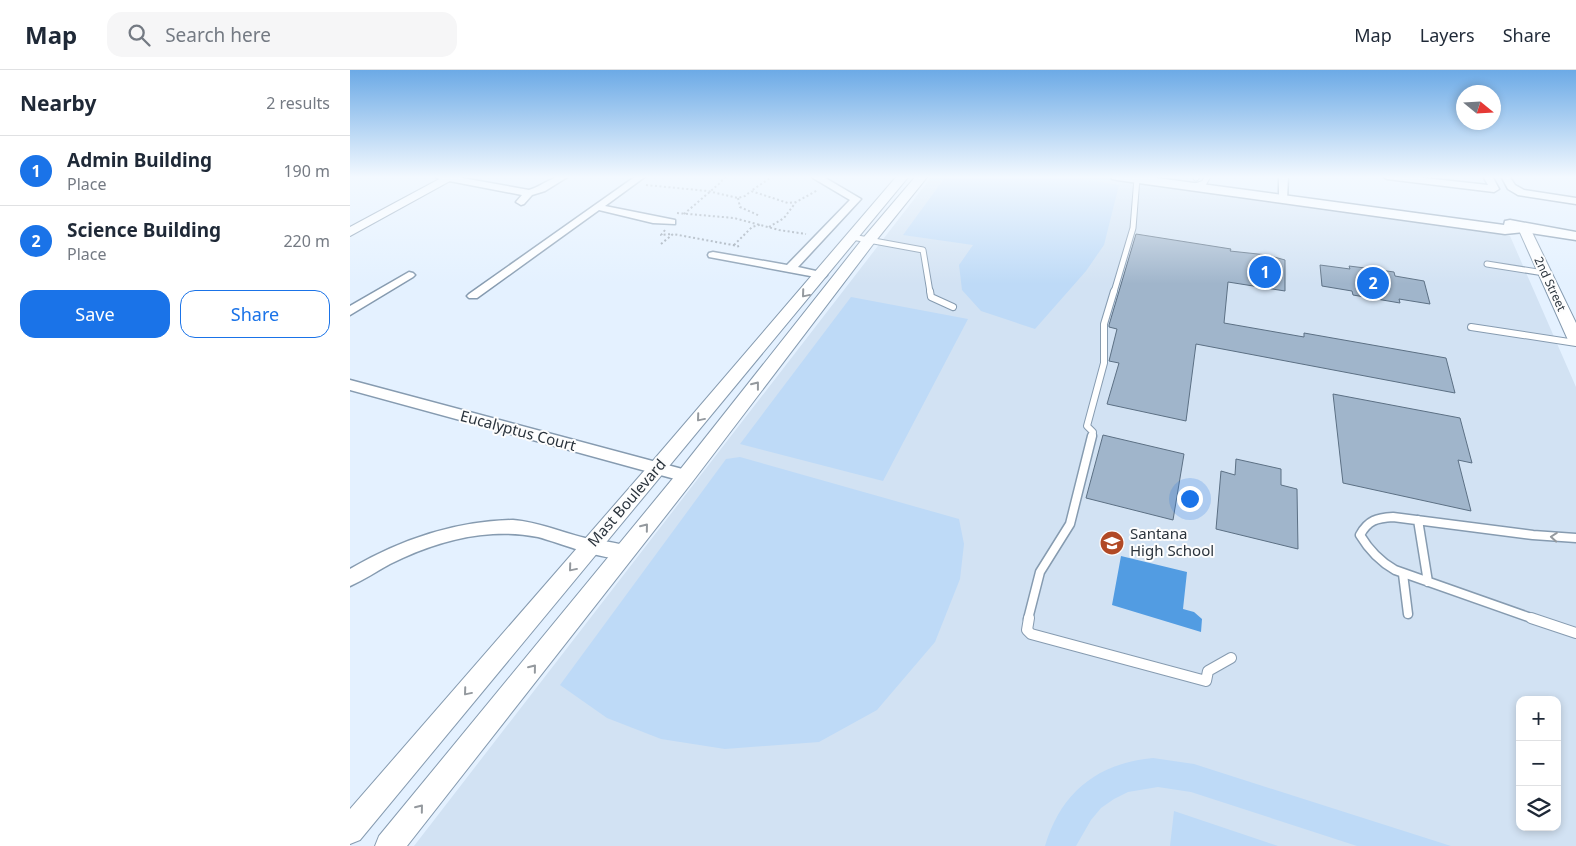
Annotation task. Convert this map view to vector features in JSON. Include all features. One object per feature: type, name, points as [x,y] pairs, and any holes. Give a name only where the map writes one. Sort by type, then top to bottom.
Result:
[{"type":"main road","points":[[1428,212],[1502,221],[1524,228],[1576,236]]},
{"type":"street","points":[[350,232],[384,212]]},
{"type":"street","points":[[473,296],[590,212]]},
{"type":"street","points":[[619,212],[653,220],[672,217]]},
{"type":"street","points":[[790,269],[844,212]]},
{"type":"street","name":"Mast Boulevard","points":[[389,846],[686,476],[879,212]]},
{"type":"street","name":"Mast Boulevard","points":[[350,830],[821,275],[886,212]]},
{"type":"street","name":"2nd Street","points":[[1524,228],[1576,342]]},
{"type":"street","points":[[713,255],[821,275]]},
{"type":"street","points":[[350,311],[409,275]]},
{"type":"street","name":"Eucalyptus Court","points":[[350,385],[686,476]]},
{"type":"street","points":[[350,578],[378,562],[418,545],[477,529],[513,526],[548,532],[591,545],[625,552]]},
{"type":"lane","points":[[1134,212],[1134,228],[1103,328],[1104,363],[1087,426],[1093,432],[1070,524],[1040,572],[1026,624],[1027,630],[1040,636],[1206,682],[1208,671],[1231,658]]},
{"type":"lane","points":[[860,239],[923,250],[931,297],[953,307]]},
{"type":"lane","points":[[1487,264],[1544,273]]},
{"type":"lane","points":[[1471,327],[1576,342]]},
{"type":"lane","points":[[1576,538],[1533,535],[1393,517],[1376,518],[1365,523],[1360,535],[1372,555],[1385,566],[1403,574],[1576,633]]},
{"type":"lane","points":[[1418,520],[1428,582]]},
{"type":"lane","points":[[1403,574],[1408,614]]},
{"type":"path","points":[[752,212],[760,216]]},
{"type":"path","points":[[769,227],[784,218],[788,212]]},
{"type":"path","points":[[672,217],[683,214],[703,215],[749,221],[810,235],[805,240]]},
{"type":"path","points":[[749,221],[752,227]]},
{"type":"path","points":[[734,246],[752,227],[762,224]]},
{"type":"path","points":[[661,244],[674,234],[738,246],[738,249],[747,250]]},
{"type":"shaded area","name":"Santana High School","points":[[904,212],[1344,212],[1510,236],[1576,387],[1576,846],[414,846]]},
{"type":"shaded area","points":[[920,212],[1112,212],[1104,245],[1086,271],[1035,329],[981,311],[962,290],[959,265],[973,245],[903,235]]},
{"type":"shaded area","points":[[851,297],[968,319],[883,481],[740,444]]},
{"type":"shaded area","points":[[740,457],[959,519],[964,544],[960,579],[935,642],[877,710],[819,742],[725,749],[661,739],[607,718],[560,685],[726,459]]},
{"type":"shaded area","points":[[1153,758],[1194,764],[1451,846],[1357,846],[1191,792],[1158,787],[1128,792],[1101,808],[1091,820],[1076,846],[1045,846],[1061,810],[1084,784],[1115,766]]},
{"type":"shaded area","points":[[1174,811],[1278,846],[1170,846]]},
{"type":"water","points":[[1121,556],[1187,572],[1183,609],[1194,612],[1202,619],[1201,632],[1112,605]]},
{"type":"building","points":[[1136,234],[1231,249],[1230,251],[1267,255],[1285,260],[1285,291],[1228,282],[1224,323],[1304,337],[1304,333],[1446,358],[1455,393],[1196,344],[1186,421],[1107,404],[1119,363],[1109,361],[1117,329],[1109,327],[1109,325]]},
{"type":"building","points":[[1320,265],[1350,269],[1349,266],[1394,272],[1395,276],[1424,281],[1430,304],[1399,299],[1400,303],[1353,295],[1352,291],[1322,286]]},
{"type":"building","points":[[1333,394],[1460,418],[1472,463],[1458,460],[1471,511],[1343,483]]},
{"type":"building","points":[[1103,435],[1184,454],[1173,520],[1086,498]]},
{"type":"building","points":[[1236,459],[1281,469],[1281,485],[1297,489],[1298,549],[1216,529],[1221,471],[1235,475]]},
{"type":"place","name":"Admin Building","points":[[1265,272]]},
{"type":"place","name":"Science Building","points":[[1373,283]]},
{"type":"place","name":"Santana High School","points":[[1112,543]]}]
